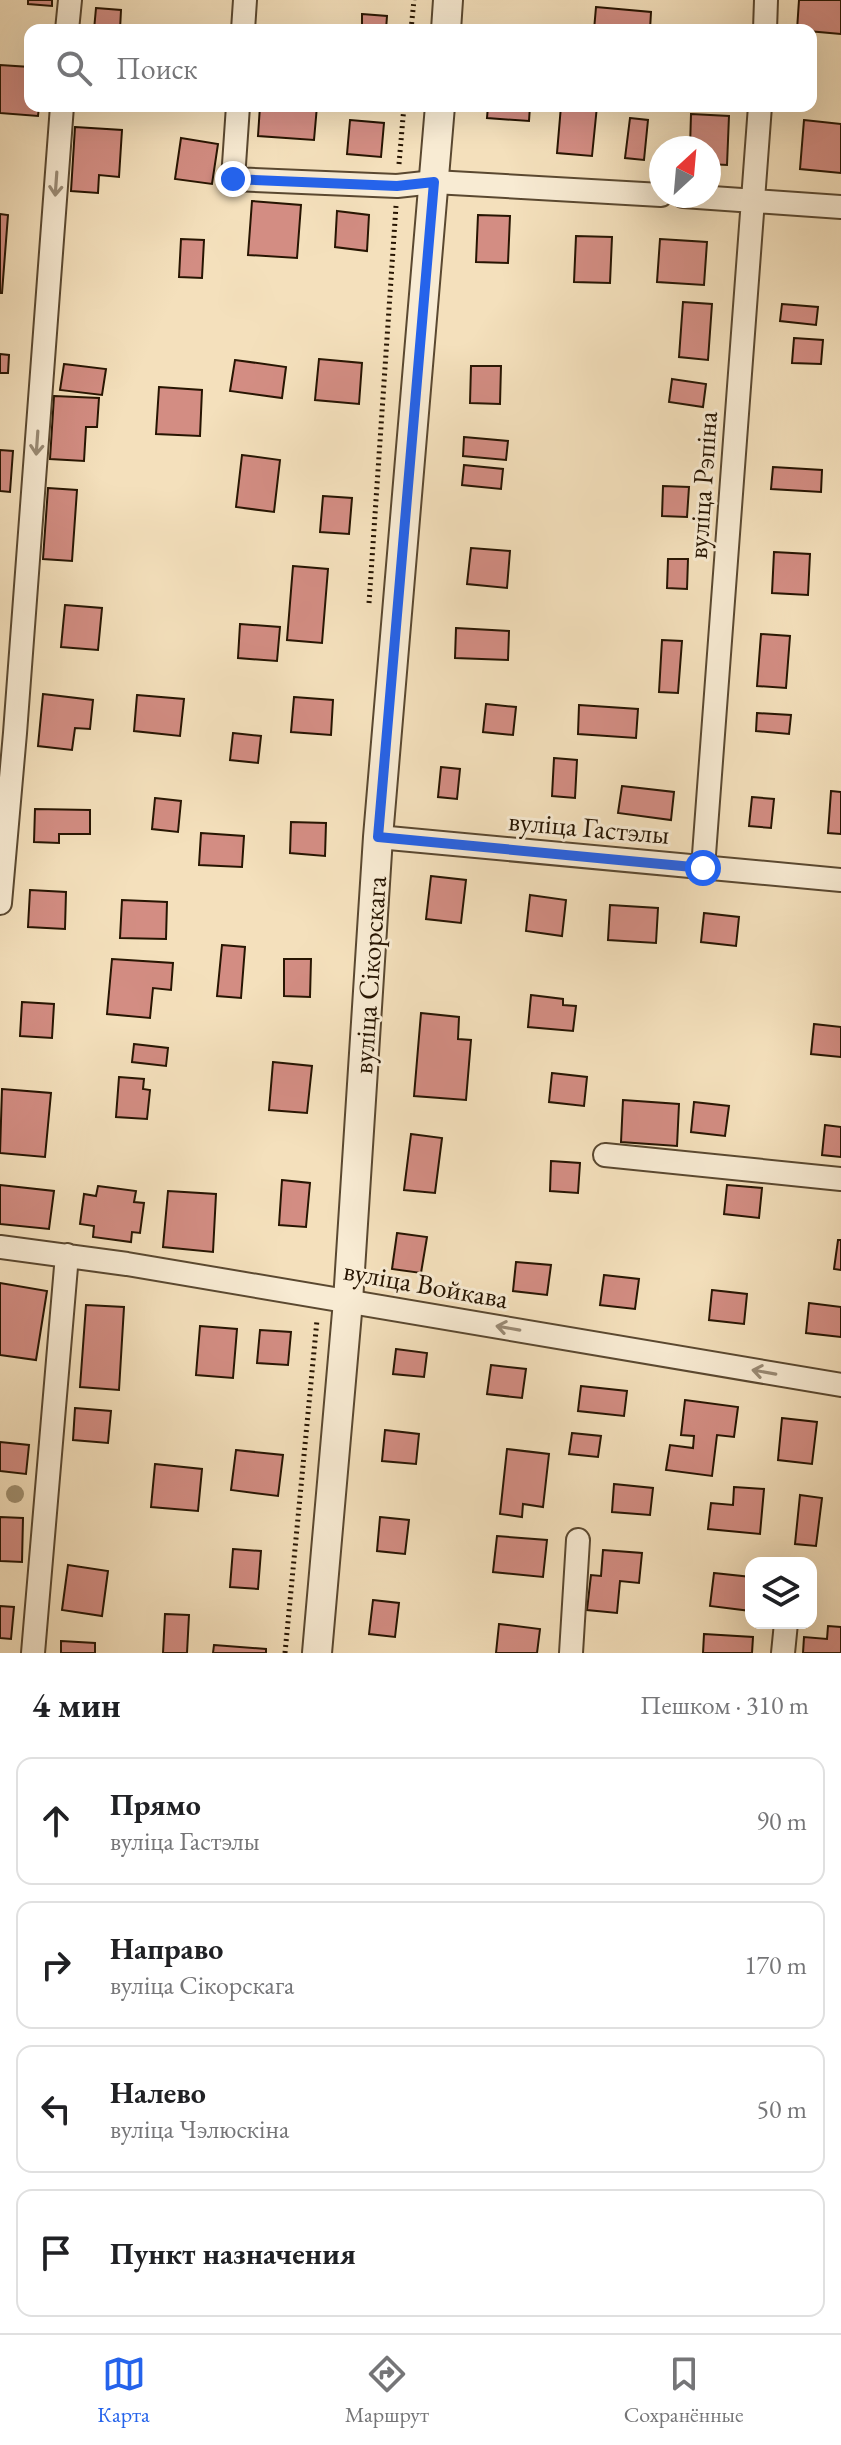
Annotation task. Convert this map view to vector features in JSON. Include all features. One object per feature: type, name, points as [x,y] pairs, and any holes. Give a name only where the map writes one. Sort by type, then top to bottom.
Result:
[{"type":"street","points":[[68,24],[70,0]]},
{"type":"street","points":[[243,24],[245,0]]},
{"type":"street","points":[[446,24],[448,0]]},
{"type":"street","points":[[765,24],[766,0]]},
{"type":"street","points":[[0,903],[62,112]]},
{"type":"street","points":[[238,112],[233,179],[397,186],[434,182],[649,194]]},
{"type":"street","name":"вуліца Сікорскага","points":[[317,1653],[348,1301],[378,837],[440,112]]},
{"type":"street","name":"вуліца Рэпіна","points":[[703,868],[760,112]]},
{"type":"street","points":[[721,198],[841,207]]},
{"type":"street","name":"вуліца Гастэлы","points":[[378,837],[841,880]]},
{"type":"street","points":[[605,1155],[841,1179]]},
{"type":"street","name":"вуліца Войкава","points":[[0,1247],[348,1301],[841,1385]]},
{"type":"street","points":[[33,1653],[67,1255]]},
{"type":"street","points":[[571,1653],[578,1540]]},
{"type":"street","points":[[783,1653],[785,1629]]},
{"type":"path","points":[[412,24],[414,0]]},
{"type":"path","points":[[397,186],[403,112]]},
{"type":"building","points":[[28,0],[52,0],[52,6],[28,4]]},
{"type":"building","points":[[799,0],[841,0],[841,34],[817,32],[817,24],[797,24]]},
{"type":"building","points":[[596,7],[651,12],[650,24],[595,24]]},
{"type":"building","points":[[96,8],[121,10],[120,24],[95,24]]},
{"type":"building","points":[[362,14],[387,16],[386,24],[362,24]]},
{"type":"building","points":[[0,65],[24,67],[24,112],[38,112],[38,116],[0,113]]},
{"type":"building","points":[[260,112],[316,112],[314,140],[258,136]]},
{"type":"building","points":[[488,112],[530,112],[529,121],[487,118]]},
{"type":"building","points":[[560,112],[596,112],[592,156],[557,153]]},
{"type":"building","points":[[691,114],[729,116],[727,165],[721,165],[721,136],[690,136]]},
{"type":"building","points":[[630,118],[648,120],[644,160],[625,158]]},
{"type":"building","points":[[350,120],[384,123],[381,157],[347,154]]},
{"type":"building","points":[[804,120],[841,124],[841,173],[800,169]]},
{"type":"building","points":[[75,127],[122,130],[119,177],[99,175],[98,193],[71,191]]},
{"type":"building","points":[[181,138],[218,144],[212,184],[175,179]]},
{"type":"building","points":[[252,201],[301,205],[297,258],[248,255]]},
{"type":"building","points":[[337,211],[369,215],[367,251],[335,247]]},
{"type":"building","points":[[0,214],[8,215],[2,293],[0,293]]},
{"type":"building","points":[[478,215],[510,216],[508,263],[476,262]]},
{"type":"building","points":[[576,236],[612,237],[610,283],[574,282]]},
{"type":"building","points":[[181,239],[204,240],[202,278],[179,277]]},
{"type":"building","points":[[660,239],[707,242],[704,285],[657,282]]},
{"type":"building","points":[[683,302],[712,304],[708,360],[679,357]]},
{"type":"building","points":[[782,304],[818,307],[816,325],[780,321]]},
{"type":"building","points":[[794,338],[823,340],[821,364],[792,363]]},
{"type":"building","points":[[0,354],[9,355],[8,373],[0,373]]},
{"type":"building","points":[[319,359],[362,363],[359,404],[315,400]]},
{"type":"building","points":[[235,360],[286,367],[282,398],[230,391]]},
{"type":"building","points":[[64,364],[106,369],[102,395],[60,390]]},
{"type":"building","points":[[471,366],[501,366],[500,404],[470,403]]},
{"type":"building","points":[[672,379],[706,384],[703,407],[669,402]]},
{"type":"building","points":[[159,387],[202,390],[200,436],[156,434]]},
{"type":"building","points":[[54,396],[99,398],[97,427],[86,427],[84,461],[50,459]]},
{"type":"building","points":[[464,437],[508,441],[506,460],[463,456]]},
{"type":"building","points":[[0,450],[13,451],[10,492],[0,491]]},
{"type":"building","points":[[242,455],[280,460],[274,512],[236,507]]},
{"type":"building","points":[[464,465],[503,469],[501,489],[462,485]]},
{"type":"building","points":[[773,467],[822,470],[821,492],[771,489]]},
{"type":"building","points":[[663,486],[689,487],[687,517],[662,516]]},
{"type":"building","points":[[48,488],[77,490],[72,561],[43,559]]},
{"type":"building","points":[[323,496],[352,498],[349,534],[320,532]]},
{"type":"building","points":[[471,548],[510,551],[507,588],[467,584]]},
{"type":"building","points":[[774,552],[810,554],[808,595],[772,593]]},
{"type":"building","points":[[668,559],[688,559],[687,589],[667,588]]},
{"type":"building","points":[[293,566],[328,569],[322,643],[287,640]]},
{"type":"building","points":[[65,605],[102,608],[98,650],[61,647]]},
{"type":"building","points":[[240,624],[280,627],[277,661],[238,658]]},
{"type":"building","points":[[456,628],[509,631],[508,660],[455,658]]},
{"type":"building","points":[[761,634],[790,636],[786,688],[757,686]]},
{"type":"building","points":[[662,640],[682,641],[678,693],[659,692]]},
{"type":"building","points":[[43,694],[93,700],[90,729],[75,728],[72,750],[38,746]]},
{"type":"building","points":[[137,695],[184,699],[180,736],[134,731]]},
{"type":"building","points":[[294,697],[333,700],[331,735],[291,732]]},
{"type":"building","points":[[486,704],[516,707],[513,735],[483,732]]},
{"type":"building","points":[[579,705],[638,709],[636,738],[578,734]]},
{"type":"building","points":[[757,713],[791,715],[789,734],[756,731]]},
{"type":"building","points":[[233,733],[261,736],[258,763],[230,760]]},
{"type":"building","points":[[554,758],[577,760],[575,798],[552,796]]},
{"type":"building","points":[[441,767],[460,769],[457,799],[438,797]]},
{"type":"building","points":[[622,786],[674,792],[671,820],[618,813]]},
{"type":"building","points":[[831,791],[841,792],[841,834],[828,833]]},
{"type":"building","points":[[752,797],[774,799],[771,828],[749,826]]},
{"type":"building","points":[[155,798],[181,801],[178,832],[152,829]]},
{"type":"building","points":[[35,809],[90,810],[90,834],[59,834],[59,843],[34,842]]},
{"type":"building","points":[[291,822],[326,823],[325,856],[290,853]]},
{"type":"building","points":[[201,833],[244,836],[242,867],[199,865]]},
{"type":"building","points":[[431,876],[466,880],[461,923],[426,919]]},
{"type":"building","points":[[30,890],[66,892],[65,929],[28,927]]},
{"type":"building","points":[[530,895],[566,900],[562,936],[526,931]]},
{"type":"building","points":[[122,900],[167,902],[166,939],[120,938]]},
{"type":"building","points":[[610,905],[658,908],[656,943],[608,940]]},
{"type":"building","points":[[704,913],[739,917],[736,946],[701,942]]},
{"type":"building","points":[[222,945],[245,947],[241,998],[217,996]]},
{"type":"building","points":[[112,959],[173,963],[171,990],[153,988],[150,1018],[107,1014]]},
{"type":"building","points":[[284,959],[311,959],[310,997],[284,996]]},
{"type":"building","points":[[531,995],[563,999],[563,1005],[576,1006],[573,1031],[528,1027]]},
{"type":"building","points":[[22,1002],[54,1004],[52,1038],[20,1036]]},
{"type":"building","points":[[421,1013],[459,1017],[458,1039],[471,1040],[466,1100],[414,1096]]},
{"type":"building","points":[[814,1024],[841,1027],[841,1057],[811,1054]]},
{"type":"building","points":[[134,1044],[168,1048],[166,1066],[132,1062]]},
{"type":"building","points":[[273,1062],[312,1066],[307,1113],[269,1110]]},
{"type":"building","points":[[552,1073],[587,1077],[584,1106],[549,1102]]},
{"type":"building","points":[[119,1077],[144,1079],[143,1089],[150,1090],[147,1119],[116,1117]]},
{"type":"building","points":[[2,1089],[51,1093],[45,1157],[0,1153]]},
{"type":"building","points":[[623,1100],[679,1104],[677,1146],[621,1142]]},
{"type":"building","points":[[694,1102],[729,1106],[725,1136],[691,1132]]},
{"type":"building","points":[[825,1125],[841,1127],[841,1157],[822,1155]]},
{"type":"building","points":[[411,1134],[442,1138],[435,1193],[404,1190]]},
{"type":"building","points":[[551,1161],[580,1163],[578,1193],[550,1191]]},
{"type":"building","points":[[282,1180],[310,1183],[306,1227],[279,1225]]},
{"type":"building","points":[[0,1185],[54,1191],[49,1229],[0,1224]]},
{"type":"building","points":[[727,1185],[762,1188],[759,1218],[724,1214]]},
{"type":"building","points":[[98,1186],[136,1191],[134,1202],[144,1203],[140,1233],[132,1232],[131,1242],[93,1237],[94,1226],[80,1224],[84,1194],[96,1196]]},
{"type":"building","points":[[168,1191],[216,1194],[213,1252],[163,1247]]},
{"type":"building","points":[[397,1233],[427,1237],[421,1273],[392,1269]]},
{"type":"building","points":[[838,1240],[841,1240],[841,1270],[834,1269]]},
{"type":"building","points":[[516,1262],[551,1265],[547,1295],[513,1291]]},
{"type":"building","points":[[604,1275],[639,1279],[635,1309],[600,1305]]},
{"type":"building","points":[[0,1283],[47,1291],[36,1360],[0,1355]]},
{"type":"building","points":[[712,1290],[747,1294],[744,1324],[709,1320]]},
{"type":"building","points":[[809,1303],[841,1307],[841,1337],[806,1333]]},
{"type":"building","points":[[86,1305],[124,1307],[119,1390],[80,1387]]},
{"type":"building","points":[[200,1326],[237,1329],[233,1378],[196,1375]]},
{"type":"building","points":[[260,1330],[291,1332],[288,1365],[257,1363]]},
{"type":"building","points":[[396,1349],[427,1353],[424,1377],[393,1374]]},
{"type":"building","points":[[491,1365],[526,1369],[522,1398],[487,1394]]},
{"type":"building","points":[[581,1386],[627,1391],[624,1416],[578,1411]]},
{"type":"building","points":[[685,1400],[738,1407],[734,1437],[717,1435],[712,1476],[666,1470],[670,1445],[693,1448],[694,1436],[681,1435]]},
{"type":"building","points":[[75,1408],[111,1411],[108,1443],[73,1440]]},
{"type":"building","points":[[782,1418],[817,1422],[812,1464],[778,1460]]},
{"type":"building","points":[[385,1430],[419,1434],[416,1464],[382,1461]]},
{"type":"building","points":[[572,1433],[601,1436],[598,1457],[569,1454]]},
{"type":"building","points":[[0,1442],[29,1445],[26,1474],[0,1471]]},
{"type":"building","points":[[507,1449],[549,1454],[543,1507],[523,1504],[522,1517],[500,1514]]},
{"type":"building","points":[[236,1450],[283,1455],[278,1496],[231,1490]]},
{"type":"building","points":[[155,1464],[202,1469],[198,1511],[151,1507]]},
{"type":"building","points":[[614,1484],[653,1488],[650,1515],[612,1512]]},
{"type":"building","points":[[734,1487],[764,1489],[760,1534],[708,1529],[711,1503],[733,1505]]},
{"type":"building","points":[[800,1495],[822,1498],[816,1546],[795,1544]]},
{"type":"building","points":[[0,1517],[23,1518],[22,1562],[0,1561]]},
{"type":"building","points":[[380,1517],[409,1520],[405,1554],[377,1551]]},
{"type":"building","points":[[497,1536],[547,1540],[543,1577],[493,1572]]},
{"type":"building","points":[[233,1549],[261,1551],[258,1589],[230,1587]]},
{"type":"building","points":[[603,1550],[642,1553],[639,1583],[620,1581],[617,1613],[587,1610],[591,1575],[601,1576]]},
{"type":"building","points":[[68,1565],[108,1571],[102,1616],[62,1610]]},
{"type":"building","points":[[714,1573],[745,1576],[745,1610],[710,1606]]},
{"type":"building","points":[[373,1600],[399,1603],[395,1637],[369,1634]]},
{"type":"building","points":[[0,1606],[14,1607],[11,1639],[0,1638]]},
{"type":"building","points":[[165,1614],[189,1615],[187,1653],[163,1653]]},
{"type":"building","points":[[499,1624],[540,1629],[537,1653],[496,1653]]},
{"type":"building","points":[[828,1626],[841,1627],[841,1653],[803,1653],[804,1637],[827,1639]]},
{"type":"building","points":[[704,1634],[753,1637],[752,1653],[703,1653]]},
{"type":"building","points":[[61,1641],[95,1643],[95,1653],[61,1653]]},
{"type":"building","points":[[214,1645],[266,1649],[266,1653],[213,1653]]},
{"type":"route","points":[[233,179],[397,186],[434,182],[378,837],[703,868]]}]
